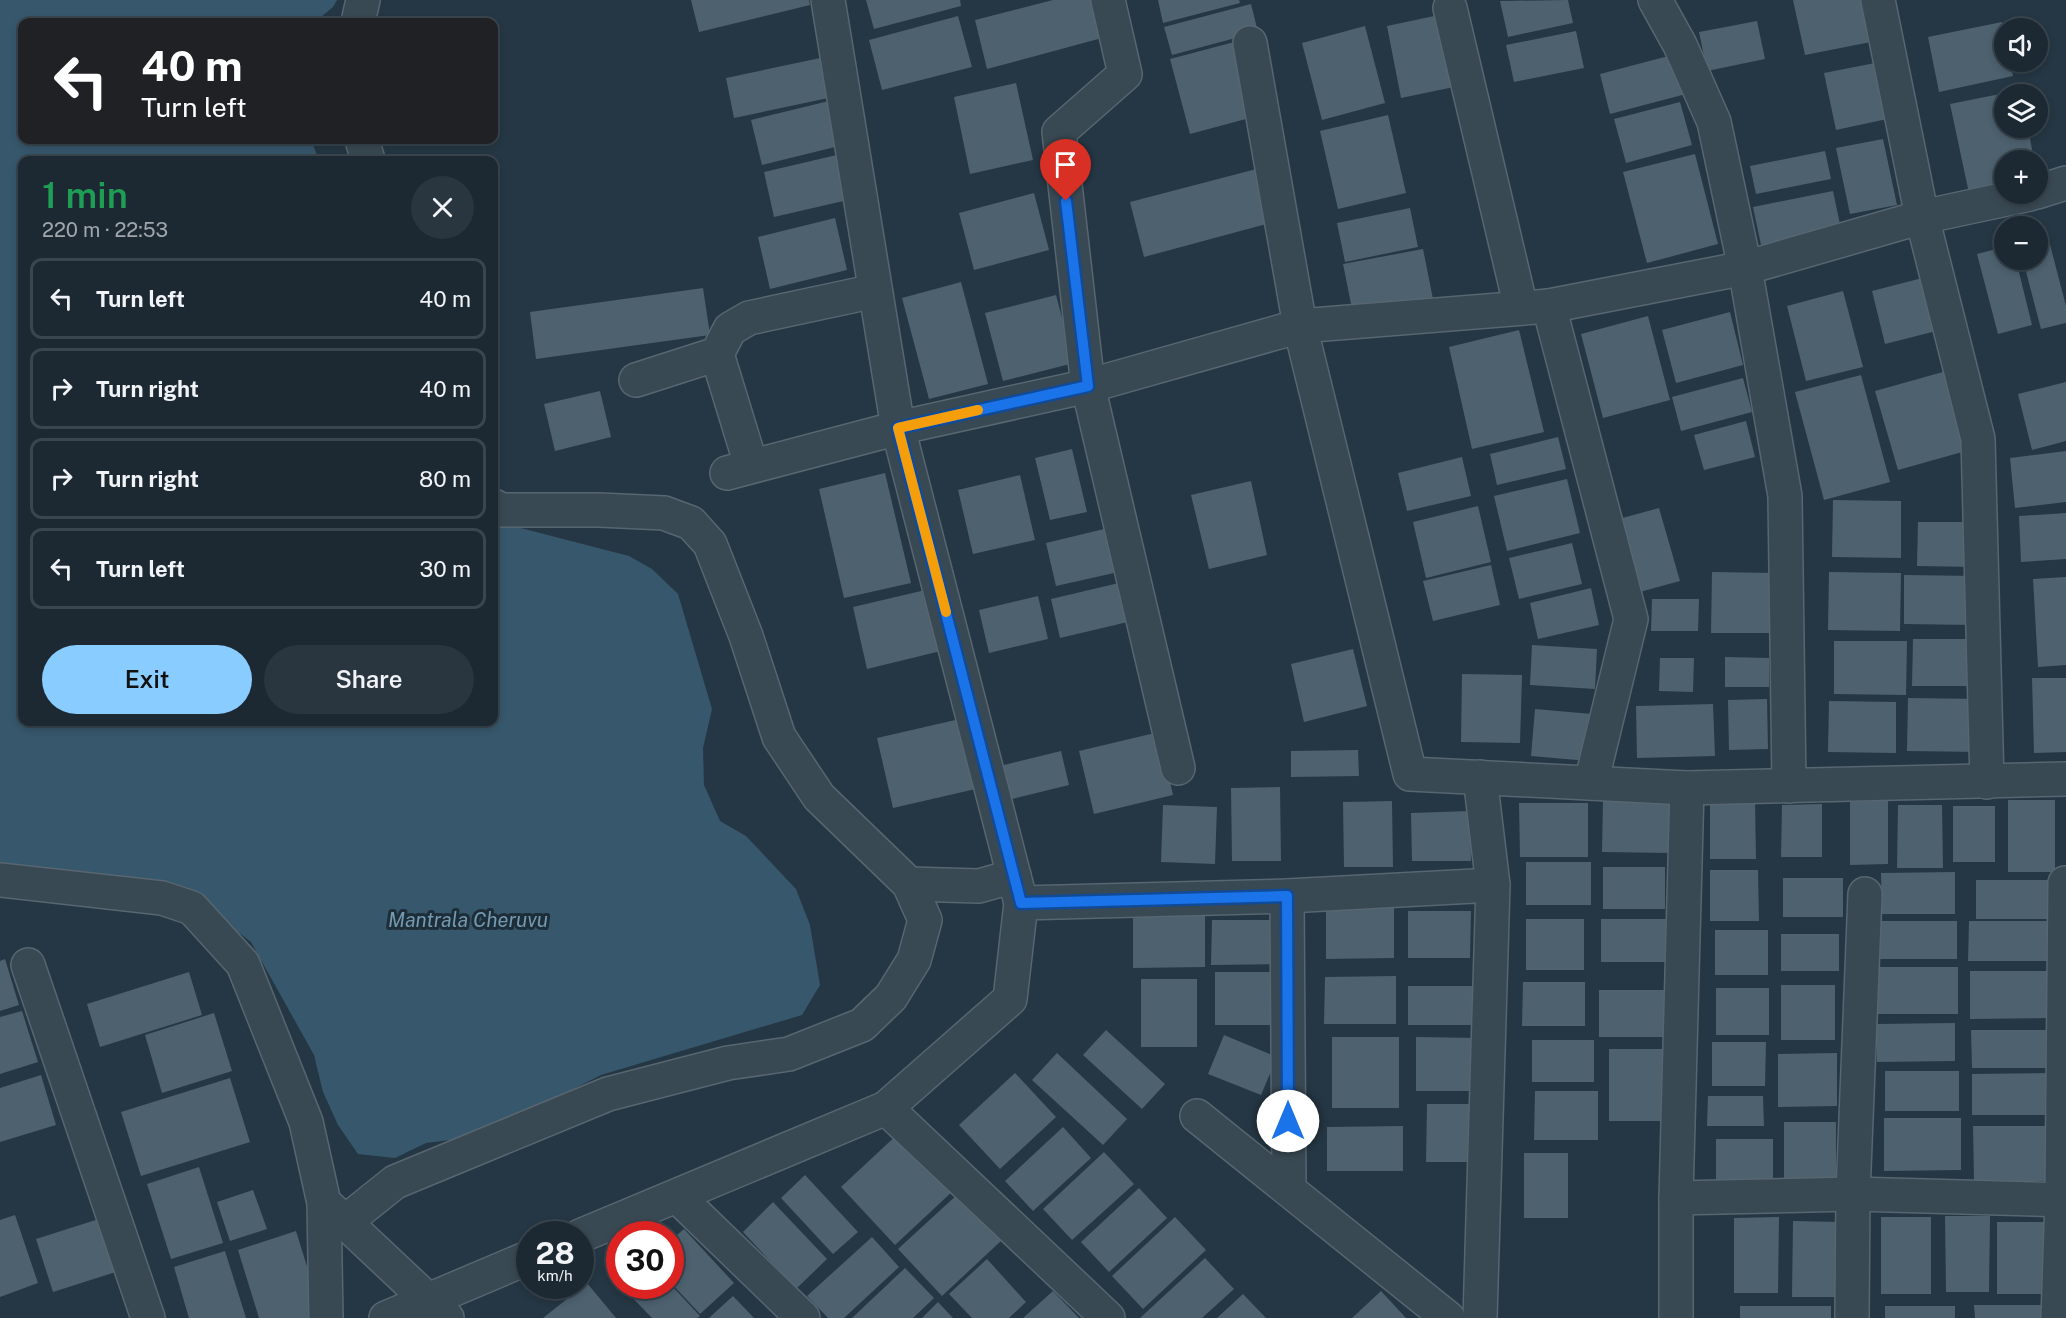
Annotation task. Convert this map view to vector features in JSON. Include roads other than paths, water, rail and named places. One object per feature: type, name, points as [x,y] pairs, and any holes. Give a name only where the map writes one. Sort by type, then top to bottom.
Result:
[{"type":"street","points":[[359,18],[363,0]]},
{"type":"street","points":[[594,1230],[886,1108],[1010,999],[1017,890],[898,428],[828,0]]},
{"type":"street","points":[[1108,0],[1125,74],[1059,132],[1088,386],[1178,768]]},
{"type":"street","points":[[1655,0],[1680,45],[1714,123],[1745,268],[1785,496],[1789,786]]},
{"type":"street","points":[[1878,0],[1922,218],[1978,439],[1987,782]]},
{"type":"street","points":[[1450,8],[1535,307],[1631,619],[1591,783]]},
{"type":"street","points":[[1250,43],[1300,326],[1410,774],[1687,788],[2066,779]]},
{"type":"street","points":[[2048,189],[2066,183]]},
{"type":"street","points":[[875,291],[749,318],[730,329],[717,354],[739,469],[898,428],[1088,386],[1300,326],[1535,307],[1745,268],[1922,218],[1994,202]]},
{"type":"street","points":[[636,380],[717,354]]},
{"type":"street","points":[[334,1212],[395,1182],[608,1094],[728,1064],[789,1054],[862,1025],[891,996],[914,960],[925,920],[909,884],[819,797],[779,737],[746,636],[710,544],[691,523],[664,513],[498,508]]},
{"type":"street","points":[[1480,777],[1493,885],[1480,1318]]},
{"type":"street","points":[[1676,1318],[1676,1198],[1687,788]]},
{"type":"street","points":[[0,880],[162,898],[192,908],[243,964],[306,1122],[334,1212],[326,1318]]},
{"type":"street","points":[[909,884],[979,886],[1017,890],[1287,896],[1493,885]]},
{"type":"street","points":[[2058,1318],[2064,1200],[2065,884]]},
{"type":"street","points":[[1852,1318],[1853,1194],[1865,894]]},
{"type":"street","points":[[1287,896],[1288,1188]]},
{"type":"street","points":[[28,965],[148,1318]]},
{"type":"street","points":[[886,1108],[1108,1318]]},
{"type":"street","points":[[1197,1116],[1448,1318]]},
{"type":"street","points":[[1676,1198],[1853,1194],[2064,1200]]},
{"type":"street","points":[[678,1197],[803,1318]]},
{"type":"street","points":[[334,1212],[437,1308]]},
{"type":"street","points":[[386,1318],[437,1308],[516,1265]]},
{"type":"water","name":"Mantrala Cheruvu","points":[[0,0],[337,0],[333,7],[320,18],[18,18],[18,144],[313,144],[317,156],[18,156],[18,726],[498,726],[498,522],[629,556],[652,569],[678,594],[712,709],[703,748],[704,785],[720,821],[746,836],[796,889],[810,925],[820,985],[802,1015],[601,1075],[530,1111],[467,1138],[426,1143],[395,1158],[358,1154],[338,1125],[323,1092],[314,1055],[251,942],[181,888],[0,876]]}]
